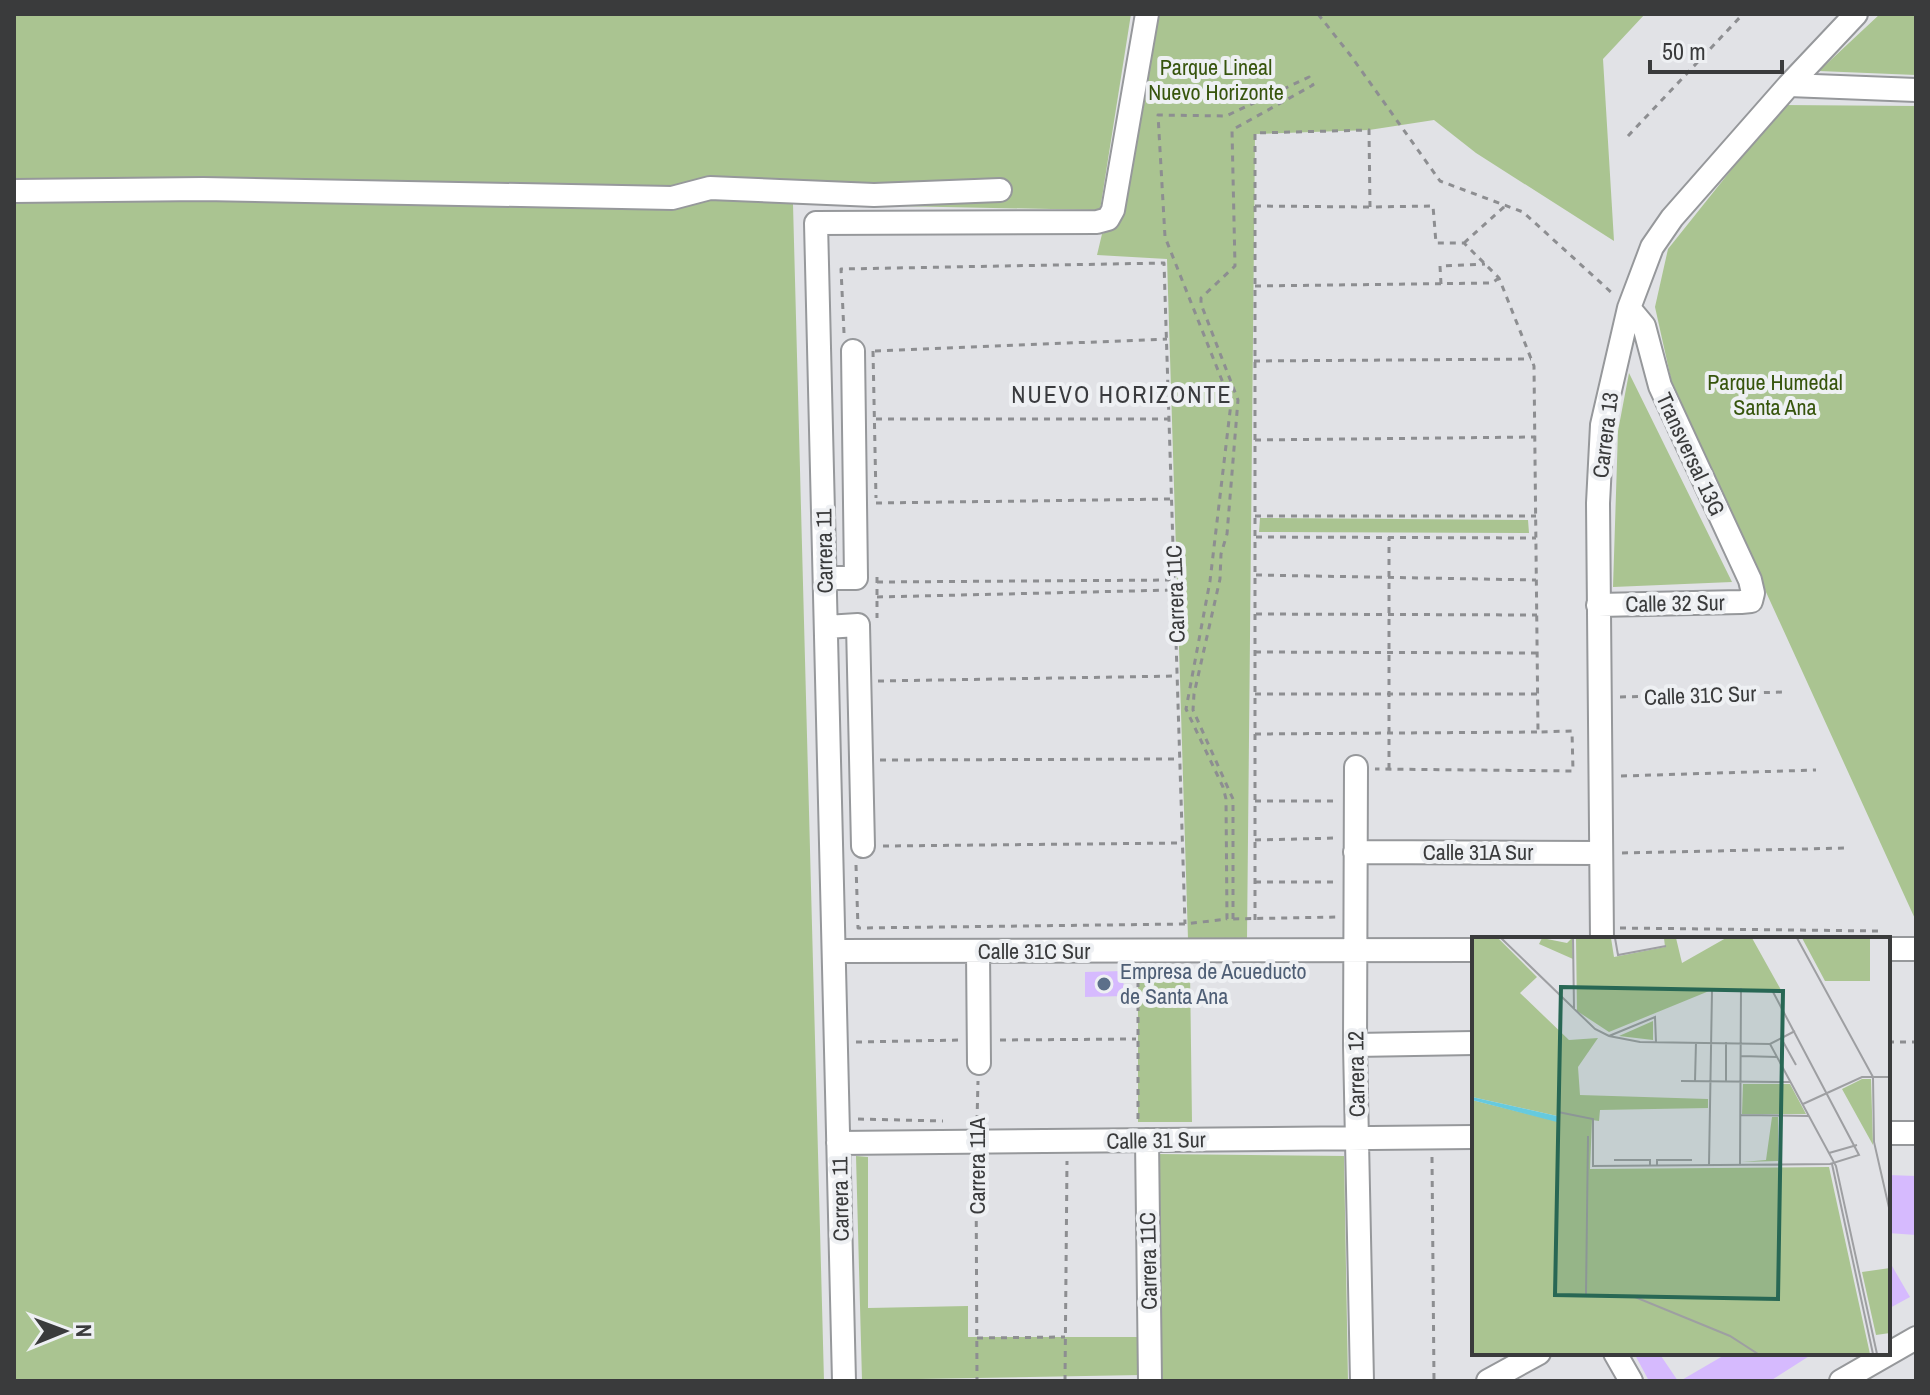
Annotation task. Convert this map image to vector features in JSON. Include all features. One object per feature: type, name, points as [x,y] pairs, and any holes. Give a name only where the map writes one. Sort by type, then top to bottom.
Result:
[{"type":"street","name":"Carrera 11","points":[[844,1381],[816,223],[1097,222],[1108,219],[1113,210],[1147,14]]},
{"type":"street","name":"Carrera 13","points":[[1611,934],[1598,605],[1588,549],[1590,503],[1602,425],[1629,308],[1652,247],[1672,218],[1856,14]]},
{"type":"street","points":[[1789,85],[1916,90]]},
{"type":"street","points":[[14,191],[203,189],[672,198],[710,188],[874,195],[1000,190]]},
{"type":"street","name":"Transversal 13G","points":[[1629,308],[1644,326],[1660,386],[1750,580],[1751,601]]},
{"type":"street","points":[[825,578],[856,578],[864,351]]},
{"type":"street","points":[[1617,361],[1652,357]]},
{"type":"street","name":"Calle 32 Sur","points":[[1598,605],[1751,601]]},
{"type":"street","points":[[826,627],[858,625],[863,846]]},
{"type":"street","name":"Carrera 12","points":[[1356,767],[1347,845],[1354,950],[1362,1381]]},
{"type":"street","name":"Calle 31A Sur","points":[[1347,845],[1610,853]]},
{"type":"street","points":[[1890,940],[1916,949]]},
{"type":"street","name":"Calle 31C Sur","points":[[834,951],[1472,950]]},
{"type":"street","points":[[978,951],[979,1063]]},
{"type":"street","points":[[1355,1045],[1472,1043]]},
{"type":"street","name":"Calle 31 Sur","points":[[838,1143],[1067,1141],[1142,1131],[1357,1138],[1472,1137]]},
{"type":"street","name":"Carrera 11C","points":[[1142,1131],[1150,1381]]},
{"type":"street","points":[[1890,1133],[1916,1133]]},
{"type":"street","points":[[1890,1353],[1916,1338]]},
{"type":"street","points":[[1616,1355],[1631,1381]]},
{"type":"street","points":[[1841,1381],[1886,1355]]},
{"type":"street","points":[[1488,1381],[1515,1359]]},
{"type":"path","points":[[1318,14],[1440,181],[1523,212],[1629,308]]},
{"type":"path","points":[[1628,136],[1743,14]]},
{"type":"path","points":[[1227,919],[1226,799],[1186,709],[1210,581],[1231,403],[1165,237],[1158,115],[1226,116],[1309,77],[1313,85],[1232,130],[1235,266],[1201,298],[1238,400],[1227,534],[1193,710],[1233,799],[1233,919]]},
{"type":"path","points":[[1255,920],[1255,133],[1369,130],[1370,207]]},
{"type":"path","points":[[1255,206],[1433,206],[1436,243],[1464,243],[1505,206]]},
{"type":"path","points":[[1464,243],[1499,278],[1534,366],[1538,732]]},
{"type":"path","name":"Carrera 11C","points":[[864,351],[844,351],[841,269],[1164,263],[1185,924]]},
{"type":"path","points":[[1441,284],[1440,266],[1485,264]]},
{"type":"path","points":[[1255,286],[1492,283],[1499,278]]},
{"type":"path","points":[[1167,339],[864,351],[876,419],[876,503],[1172,499]]},
{"type":"path","points":[[1254,361],[1531,359]]},
{"type":"path","points":[[876,419],[1169,419]]},
{"type":"path","points":[[1255,440],[1535,437]]},
{"type":"path","points":[[1255,516],[1536,516]]},
{"type":"path","points":[[1255,536],[1536,538]]},
{"type":"path","points":[[1389,537],[1389,771]]},
{"type":"path","points":[[877,566],[877,582],[1174,580]]},
{"type":"path","points":[[1255,575],[1536,580]]},
{"type":"path","points":[[877,597],[1174,590]]},
{"type":"path","points":[[1255,614],[1537,615]]},
{"type":"path","points":[[1255,652],[1537,653]]},
{"type":"path","points":[[878,681],[1177,676]]},
{"type":"path","name":"Calle 31C Sur","points":[[1616,697],[1784,692]]},
{"type":"path","points":[[1255,694],[1537,694]]},
{"type":"path","points":[[1255,734],[1572,731],[1573,771],[1389,771],[1356,767]]},
{"type":"path","points":[[880,760],[1180,759]]},
{"type":"path","points":[[1617,776],[1816,770]]},
{"type":"path","points":[[1255,801],[1337,801]]},
{"type":"path","points":[[1255,840],[1347,845]]},
{"type":"path","points":[[1182,843],[863,846],[856,850],[858,928],[1185,924],[1227,919],[1339,917]]},
{"type":"path","points":[[1610,853],[1848,848]]},
{"type":"path","points":[[1255,882],[1338,882]]},
{"type":"path","points":[[1611,934],[1750,937]]},
{"type":"path","points":[[1138,966],[1142,1131]]},
{"type":"path","points":[[1890,1042],[1916,1042]]},
{"type":"path","name":"Carrera 11A","points":[[977,1381],[976,1142],[979,1063]]},
{"type":"path","points":[[1432,1137],[1434,1381]]},
{"type":"path","points":[[1065,1381],[1067,1141]]},
{"type":"path","points":[[976,1338],[1065,1337]]},
{"type":"green space","points":[[14,14],[1131,14],[1100,210],[793,204],[824,1381],[14,1381]]},
{"type":"green space","name":"Parque Lineal Nuevo Horizonte","points":[[1156,14],[1645,14],[1603,59],[1614,241],[1476,153],[1434,120],[1369,130],[1255,134],[1247,939],[1188,939],[1167,259],[1097,255],[1102,234],[1118,227],[1145,100]]},
{"type":"green space","points":[[1880,14],[1916,14],[1916,75],[1819,71]]},
{"type":"green space","name":"Parque Humedal Santa Ana","points":[[1783,105],[1916,106],[1916,921],[1673,388],[1655,307],[1668,249]]},
{"type":"green space","points":[[1629,373],[1732,582],[1613,587],[1618,431]]},
{"type":"green space","points":[[1260,518],[1528,520],[1529,533],[1259,532]]},
{"type":"green space","points":[[1138,966],[1190,969],[1192,1122],[1138,1122]]},
{"type":"green space","points":[[1158,1154],[1344,1156],[1348,1381],[1160,1381]]},
{"type":"green space","points":[[856,1156],[868,1157],[868,1308],[968,1306],[968,1337],[1141,1337],[1141,1375],[862,1380]]},
{"type":"building","name":"Empresa de Acueducto de Santa Ana","points":[[1123,971],[1124,996],[1085,997],[1085,972]]},
{"type":"building","points":[[1890,1175],[1916,1176],[1916,1235],[1890,1233]]},
{"type":"building","points":[[1890,1262],[1910,1297],[1890,1308]]},
{"type":"building","points":[[1635,1355],[1660,1355],[1678,1381],[1649,1381]]},
{"type":"building","points":[[1725,1355],[1811,1355],[1770,1381],[1680,1381]]},
{"type":"place","name":"Empresa de Acueducto de Santa Ana","points":[[1104,984]]},
{"type":"district","name":"NUEVO HORIZONTE","points":[[1122,395]]}]
